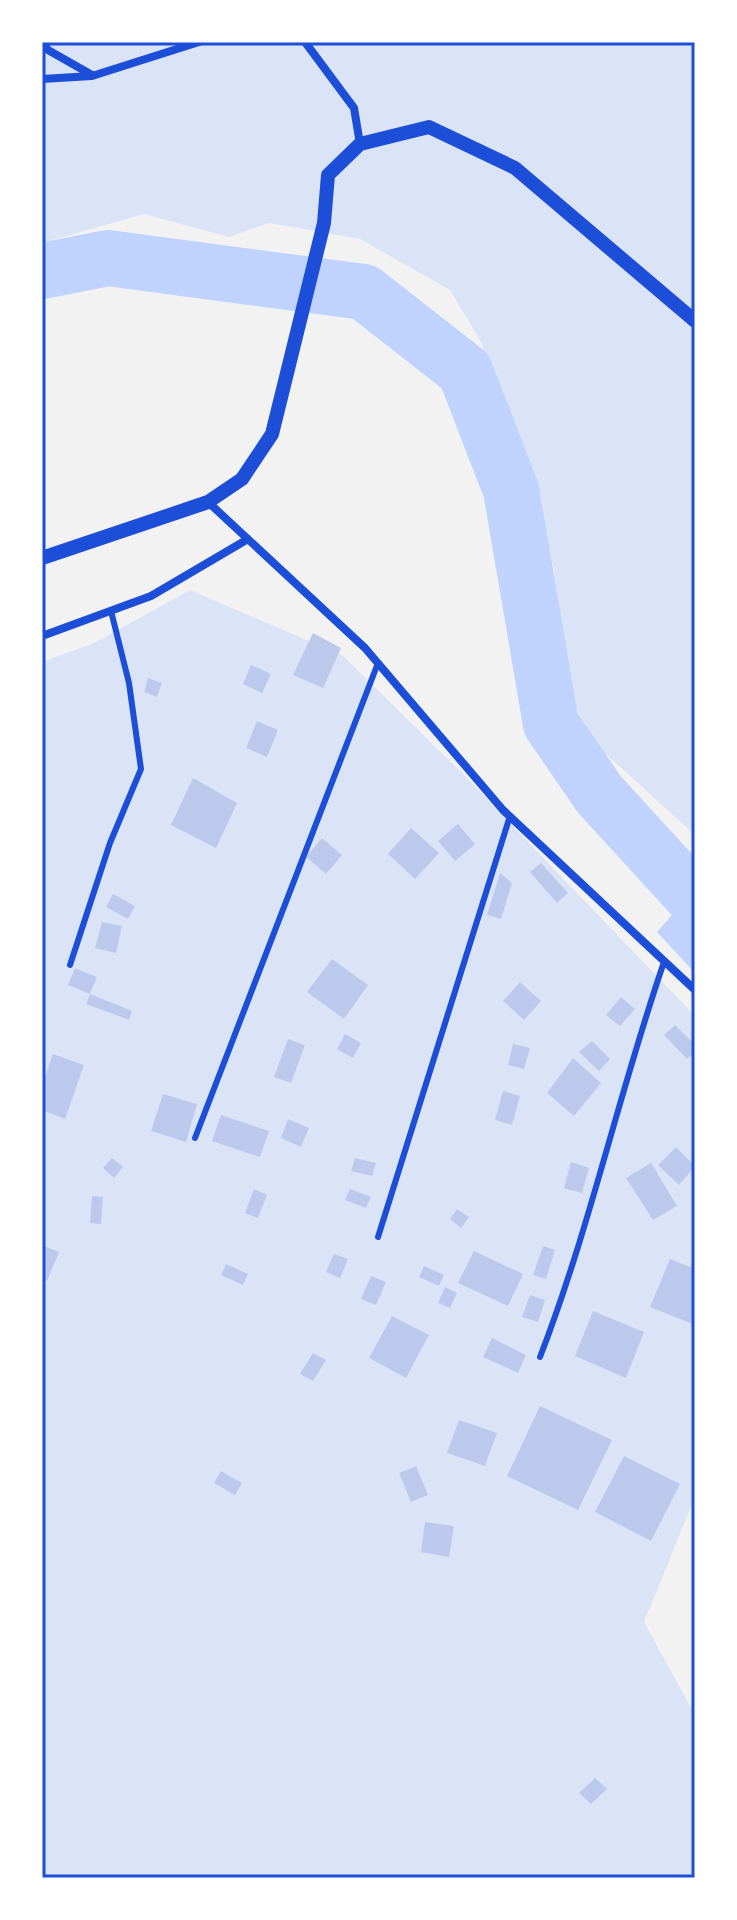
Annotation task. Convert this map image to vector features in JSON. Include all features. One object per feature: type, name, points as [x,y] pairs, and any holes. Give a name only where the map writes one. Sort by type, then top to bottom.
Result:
[{"type":"street","points":[[43,42],[48,50],[92,76]]},
{"type":"street","points":[[42,79],[92,76],[199,42]]},
{"type":"street","points":[[305,42],[354,108],[360,144]]},
{"type":"street","points":[[42,558],[208,502],[242,479],[272,434],[324,223],[328,175],[360,144],[429,127],[515,168],[695,321]]},
{"type":"street","points":[[208,502],[378,663],[510,816],[695,990]]},
{"type":"street","points":[[42,636],[151,596],[248,539]]},
{"type":"lane","points":[[70,965],[110,843],[141,769],[129,683],[111,611]]},
{"type":"lane","points":[[195,1138],[378,663]]},
{"type":"lane","points":[[378,1237],[510,816]]},
{"type":"lane","points":[[540,1357],[573,1271],[637,1041],[664,962]]},
{"type":"shaded area","points":[[42,42],[695,42],[695,835],[597,746],[559,678],[554,568],[481,342],[450,290],[360,239],[269,223],[229,237],[144,214],[42,243]]},
{"type":"shaded area","points":[[190,590],[342,655],[461,772],[695,1016],[695,1497],[644,1622],[695,1715],[695,1878],[42,1878],[42,662],[94,643]]},
{"type":"water","points":[[695,889],[695,973],[657,932]]},
{"type":"building","points":[[313,633],[341,648],[323,688],[293,675]]},
{"type":"building","points":[[251,665],[271,674],[262,693],[243,684]]},
{"type":"building","points":[[148,678],[162,683],[157,697],[144,692]]},
{"type":"building","points":[[257,721],[278,730],[267,757],[246,748]]},
{"type":"building","points":[[193,778],[237,803],[216,848],[171,825]]},
{"type":"building","points":[[458,824],[475,844],[455,861],[438,841]]},
{"type":"building","points":[[411,828],[439,853],[415,879],[388,854]]},
{"type":"building","points":[[322,838],[342,855],[326,874],[306,857]]},
{"type":"building","points":[[541,863],[568,893],[557,903],[530,872]]},
{"type":"building","points":[[500,873],[512,883],[501,919],[487,915]]},
{"type":"building","points":[[113,894],[135,906],[128,919],[106,907]]},
{"type":"building","points":[[102,922],[122,926],[116,953],[95,948]]},
{"type":"building","points":[[332,959],[368,985],[344,1019],[307,992]]},
{"type":"building","points":[[75,968],[97,977],[90,994],[68,985]]},
{"type":"building","points":[[520,982],[541,1001],[524,1020],[503,1001]]},
{"type":"building","points":[[90,994],[132,1011],[129,1020],[86,1004]]},
{"type":"building","points":[[621,997],[635,1009],[620,1026],[606,1015]]},
{"type":"building","points":[[675,1025],[695,1045],[695,1052],[687,1059],[664,1035]]},
{"type":"building","points":[[345,1034],[361,1043],[353,1058],[337,1049]]},
{"type":"building","points":[[288,1039],[305,1045],[291,1083],[274,1077]]},
{"type":"building","points":[[592,1041],[610,1059],[599,1071],[579,1052]]},
{"type":"building","points":[[513,1044],[530,1048],[524,1069],[508,1065]]},
{"type":"building","points":[[53,1054],[84,1065],[65,1119],[42,1110],[42,1086]]},
{"type":"building","points":[[573,1058],[601,1083],[574,1116],[547,1093]]},
{"type":"building","points":[[503,1091],[520,1096],[512,1125],[495,1120]]},
{"type":"building","points":[[163,1094],[197,1104],[186,1142],[151,1131]]},
{"type":"building","points":[[221,1115],[269,1131],[260,1157],[212,1141]]},
{"type":"building","points":[[288,1119],[309,1128],[301,1147],[281,1138]]},
{"type":"building","points":[[676,1147],[695,1166],[679,1185],[658,1165]]},
{"type":"building","points":[[112,1158],[123,1167],[114,1178],[103,1168]]},
{"type":"building","points":[[355,1158],[376,1163],[372,1176],[351,1171]]},
{"type":"building","points":[[571,1162],[589,1168],[582,1193],[564,1188]]},
{"type":"building","points":[[651,1163],[677,1206],[653,1220],[626,1178]]},
{"type":"building","points":[[254,1189],[267,1195],[258,1218],[245,1213]]},
{"type":"building","points":[[350,1189],[371,1197],[366,1208],[345,1200]]},
{"type":"building","points":[[92,1196],[103,1197],[101,1224],[90,1223]]},
{"type":"building","points":[[457,1209],[469,1217],[461,1228],[450,1219]]},
{"type":"building","points":[[42,1245],[59,1252],[47,1281],[42,1279]]},
{"type":"building","points":[[543,1246],[555,1250],[546,1279],[533,1275]]},
{"type":"building","points":[[474,1251],[523,1274],[508,1306],[458,1283]]},
{"type":"building","points":[[334,1254],[348,1259],[340,1278],[326,1272]]},
{"type":"building","points":[[670,1259],[695,1269],[695,1325],[650,1307]]},
{"type":"building","points":[[226,1264],[248,1274],[243,1285],[221,1275]]},
{"type":"building","points":[[424,1266],[444,1275],[439,1286],[419,1277]]},
{"type":"building","points":[[371,1276],[386,1282],[376,1305],[361,1299]]},
{"type":"building","points":[[445,1287],[457,1293],[450,1308],[438,1303]]},
{"type":"building","points":[[530,1295],[545,1300],[538,1322],[522,1317]]},
{"type":"building","points":[[593,1311],[644,1332],[626,1378],[575,1356]]},
{"type":"building","points":[[392,1316],[429,1335],[406,1378],[369,1358]]},
{"type":"building","points":[[492,1338],[526,1355],[518,1373],[483,1357]]},
{"type":"building","points":[[313,1353],[326,1360],[313,1381],[300,1374]]},
{"type":"building","points":[[540,1406],[612,1440],[578,1510],[507,1476]]},
{"type":"building","points":[[459,1420],[497,1433],[485,1466],[447,1453]]},
{"type":"building","points":[[624,1456],[680,1484],[651,1541],[595,1512]]},
{"type":"building","points":[[416,1466],[428,1495],[411,1502],[399,1473]]},
{"type":"building","points":[[221,1471],[242,1483],[235,1495],[214,1483]]},
{"type":"building","points":[[425,1522],[454,1526],[449,1557],[421,1552]]},
{"type":"building","points":[[595,1778],[607,1789],[591,1804],[579,1793]]},
{"type":"waterway","points":[[42,271],[108,258],[364,292],[465,371],[511,490],[551,724],[599,794],[695,899]]}]
